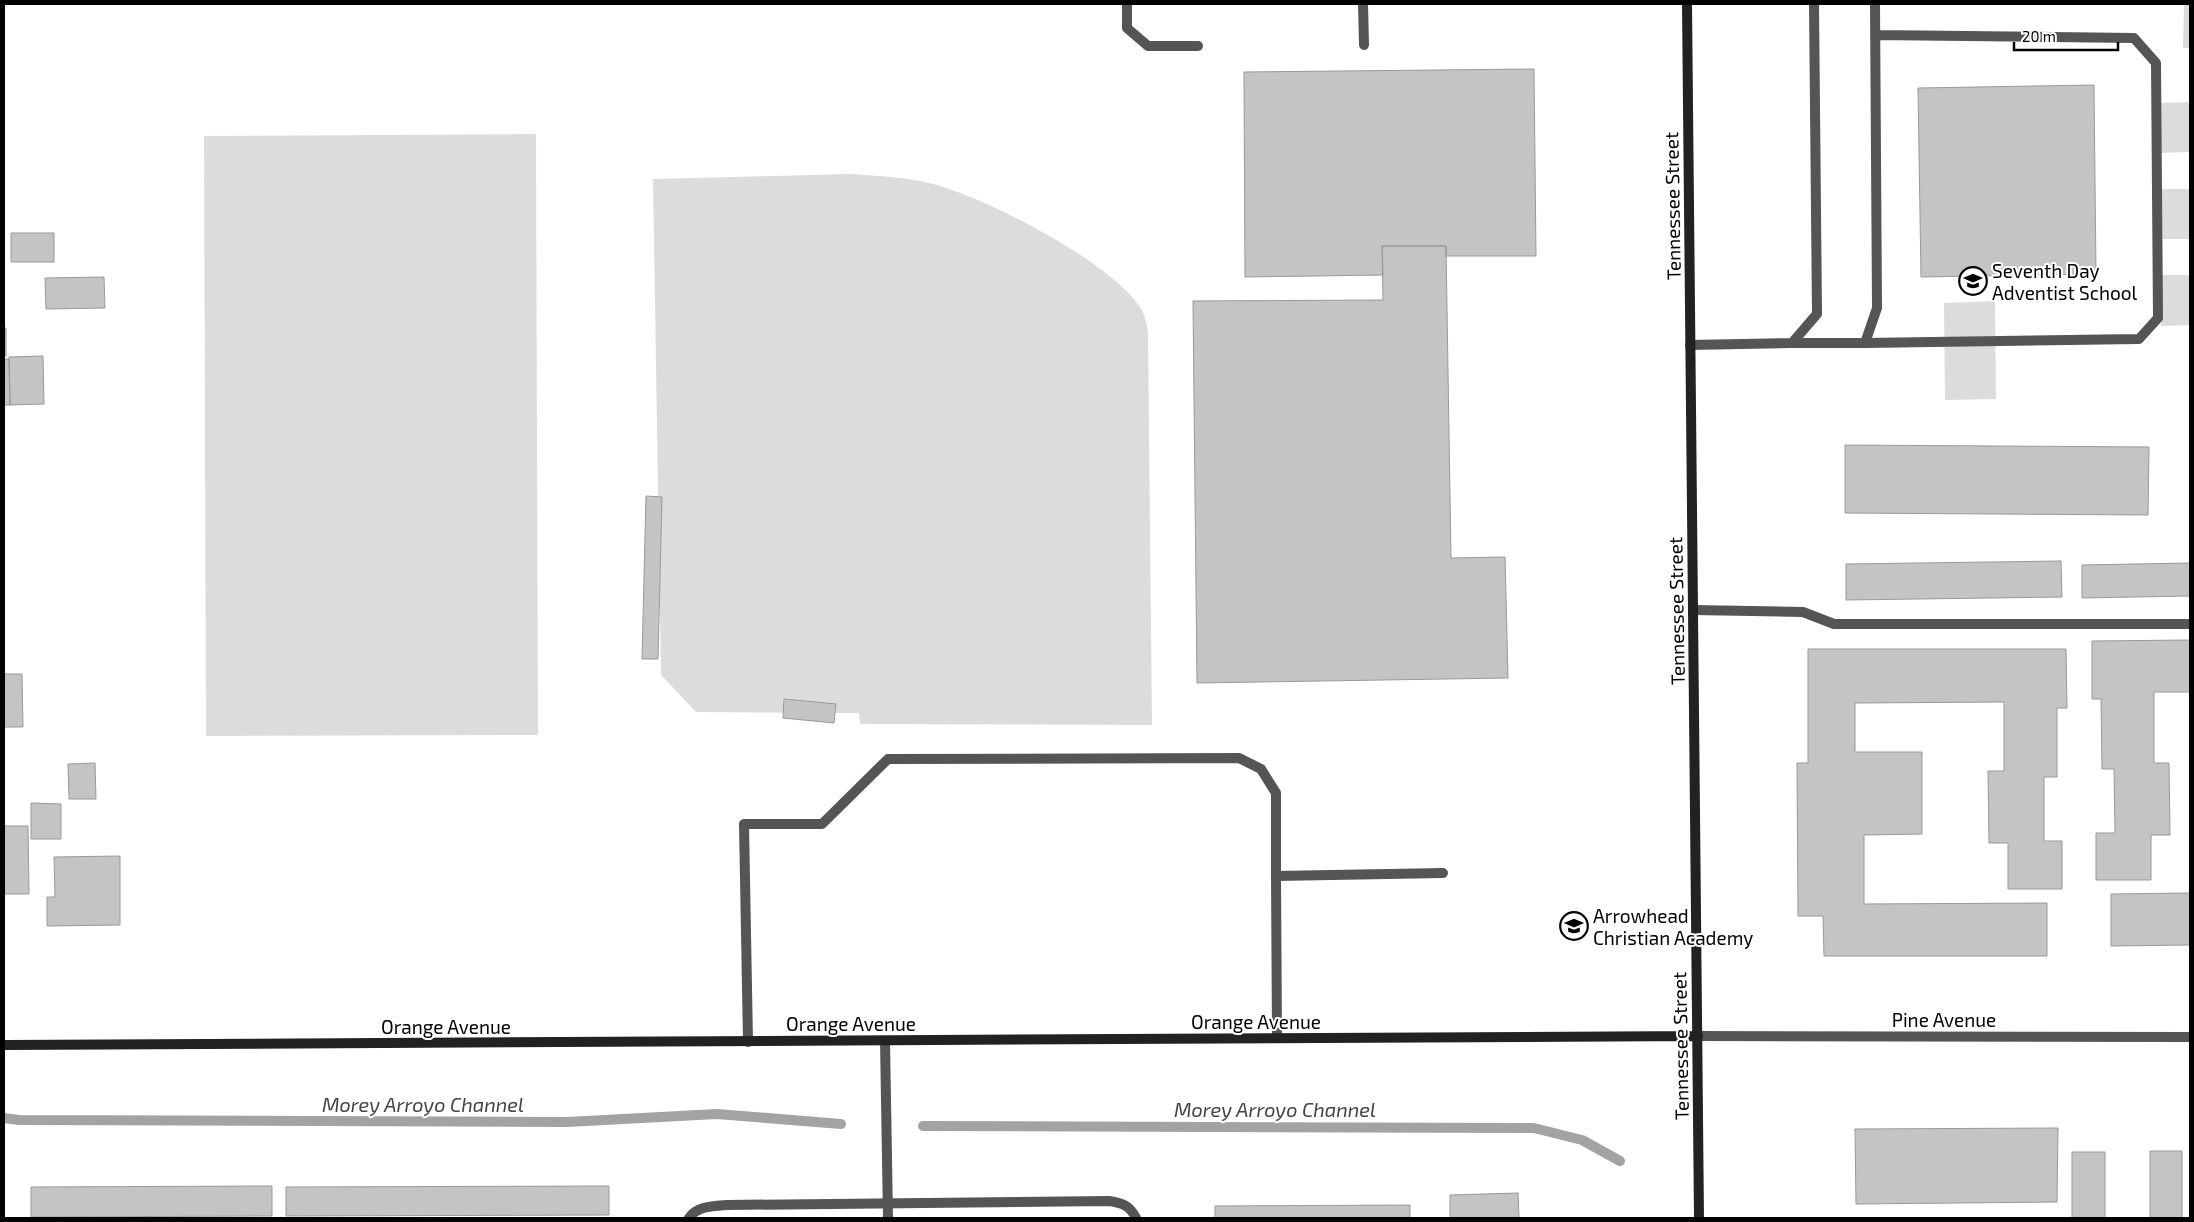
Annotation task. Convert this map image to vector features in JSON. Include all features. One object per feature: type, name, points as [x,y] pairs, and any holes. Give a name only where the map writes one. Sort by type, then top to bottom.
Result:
[{"type":"street","points":[[1127,4],[1127,28],[1148,46],[1198,46]]},
{"type":"street","points":[[1363,4],[1364,45]]},
{"type":"street","name":"Tennessee Street","points":[[1687,4],[1699,1218]]},
{"type":"street","points":[[1792,344],[1817,314],[1814,4]]},
{"type":"street","points":[[1865,343],[1877,308],[1875,4]]},
{"type":"street","points":[[1690,345],[2139,339],[2158,318],[2156,64],[2134,38],[1875,35]]},
{"type":"street","points":[[1693,610],[1803,612],[1834,624],[2190,624]]},
{"type":"street","points":[[748,1042],[744,824],[822,824],[888,759],[1239,758],[1261,769],[1276,793],[1278,1038]]},
{"type":"street","points":[[1276,876],[1443,874]]},
{"type":"street","name":"Pine Avenue","points":[[1698,1036],[2190,1037]]},
{"type":"street","name":"Orange Avenue","points":[[4,1045],[1698,1036]]},
{"type":"street","points":[[885,1040],[888,1218]]},
{"type":"street","points":[[689,1218],[693,1212],[709,1206],[1109,1201],[1121,1202],[1132,1209],[1136,1218]]},
{"type":"shaded area","points":[[2184,4],[2190,4],[2190,48],[2183,48]]},
{"type":"shaded area","points":[[2190,102],[2190,152],[2159,153],[2159,103]]},
{"type":"shaded area","points":[[536,134],[538,735],[206,736],[204,136]]},
{"type":"shaded area","points":[[850,174],[892,177],[933,184],[984,203],[1045,234],[1102,270],[1124,289],[1142,309],[1148,332],[1152,725],[860,724],[859,713],[696,712],[661,675],[653,179]]},
{"type":"shaded area","points":[[2159,189],[2190,189],[2190,239],[2160,239]]},
{"type":"shaded area","points":[[2160,275],[2190,275],[2190,325],[2161,326]]},
{"type":"shaded area","points":[[1995,301],[1996,399],[1945,400],[1944,303]]},
{"type":"building","points":[[1534,69],[1536,256],[1446,256],[1446,246],[1382,246],[1383,275],[1245,277],[1244,72]]},
{"type":"building","points":[[2094,85],[2096,274],[1921,277],[1918,88]]},
{"type":"building","points":[[11,233],[54,233],[54,262],[11,262]]},
{"type":"building","points":[[1382,246],[1446,246],[1451,558],[1505,557],[1508,678],[1197,683],[1193,301],[1383,300]]},
{"type":"building","points":[[104,277],[105,308],[46,309],[45,278]]},
{"type":"building","points":[[4,328],[6,328],[6,356],[4,356]]},
{"type":"building","points":[[43,356],[44,404],[10,405],[9,357]]},
{"type":"building","points":[[4,359],[9,359],[10,405],[4,405]]},
{"type":"building","points":[[1845,445],[2149,447],[2148,515],[1845,513]]},
{"type":"building","points":[[646,496],[662,497],[658,659],[642,659]]},
{"type":"building","points":[[2061,561],[2062,597],[1846,600],[1846,564]]},
{"type":"building","points":[[2190,563],[2190,596],[2082,598],[2082,565]]},
{"type":"building","points":[[2190,640],[2190,692],[2154,692],[2154,763],[2169,763],[2170,835],[2151,835],[2151,880],[2096,880],[2096,833],[2115,833],[2114,769],[2102,769],[2101,699],[2092,699],[2092,641]]},
{"type":"building","points":[[1808,649],[2066,649],[2067,708],[2057,708],[2057,777],[2044,777],[2044,841],[2062,841],[2062,889],[2008,889],[2008,843],[1989,843],[1988,771],[2004,771],[2004,702],[1855,703],[1855,752],[1922,752],[1922,834],[1864,835],[1864,904],[2047,903],[2047,956],[1824,956],[1823,916],[1798,916],[1797,763],[1808,763]]},
{"type":"building","points":[[4,674],[22,674],[23,727],[4,727]]},
{"type":"building","points":[[784,699],[836,704],[834,723],[783,718]]},
{"type":"building","points":[[95,763],[96,799],[69,799],[68,764]]},
{"type":"building","points":[[31,803],[61,804],[61,839],[31,839]]},
{"type":"building","points":[[4,826],[28,826],[29,894],[4,894]]},
{"type":"building","points":[[120,856],[120,925],[47,926],[47,897],[55,897],[54,857]]},
{"type":"building","points":[[2190,893],[2190,945],[2111,946],[2111,894]]},
{"type":"building","points":[[2058,1128],[2057,1202],[1856,1204],[1855,1129]]},
{"type":"building","points":[[2150,1151],[2182,1151],[2182,1218],[2150,1218]]},
{"type":"building","points":[[2072,1152],[2105,1152],[2105,1218],[2072,1218]]},
{"type":"building","points":[[272,1186],[272,1216],[31,1217],[31,1187]]},
{"type":"building","points":[[609,1186],[609,1215],[286,1216],[286,1187]]},
{"type":"building","points":[[1518,1193],[1519,1218],[1450,1218],[1450,1195]]},
{"type":"building","points":[[1410,1205],[1410,1218],[1215,1218],[1215,1206]]},
{"type":"waterway","name":"Morey Arroyo Channel","points":[[4,1118],[19,1120],[567,1122],[717,1114],[841,1124]]},
{"type":"waterway","name":"Morey Arroyo Channel","points":[[923,1126],[1534,1128],[1582,1140],[1620,1161]]},
{"type":"place","name":"Seventh Day Adventist School","points":[[1973,281]]},
{"type":"place","name":"Arrowhead Christian Academy","points":[[1574,926]]}]
